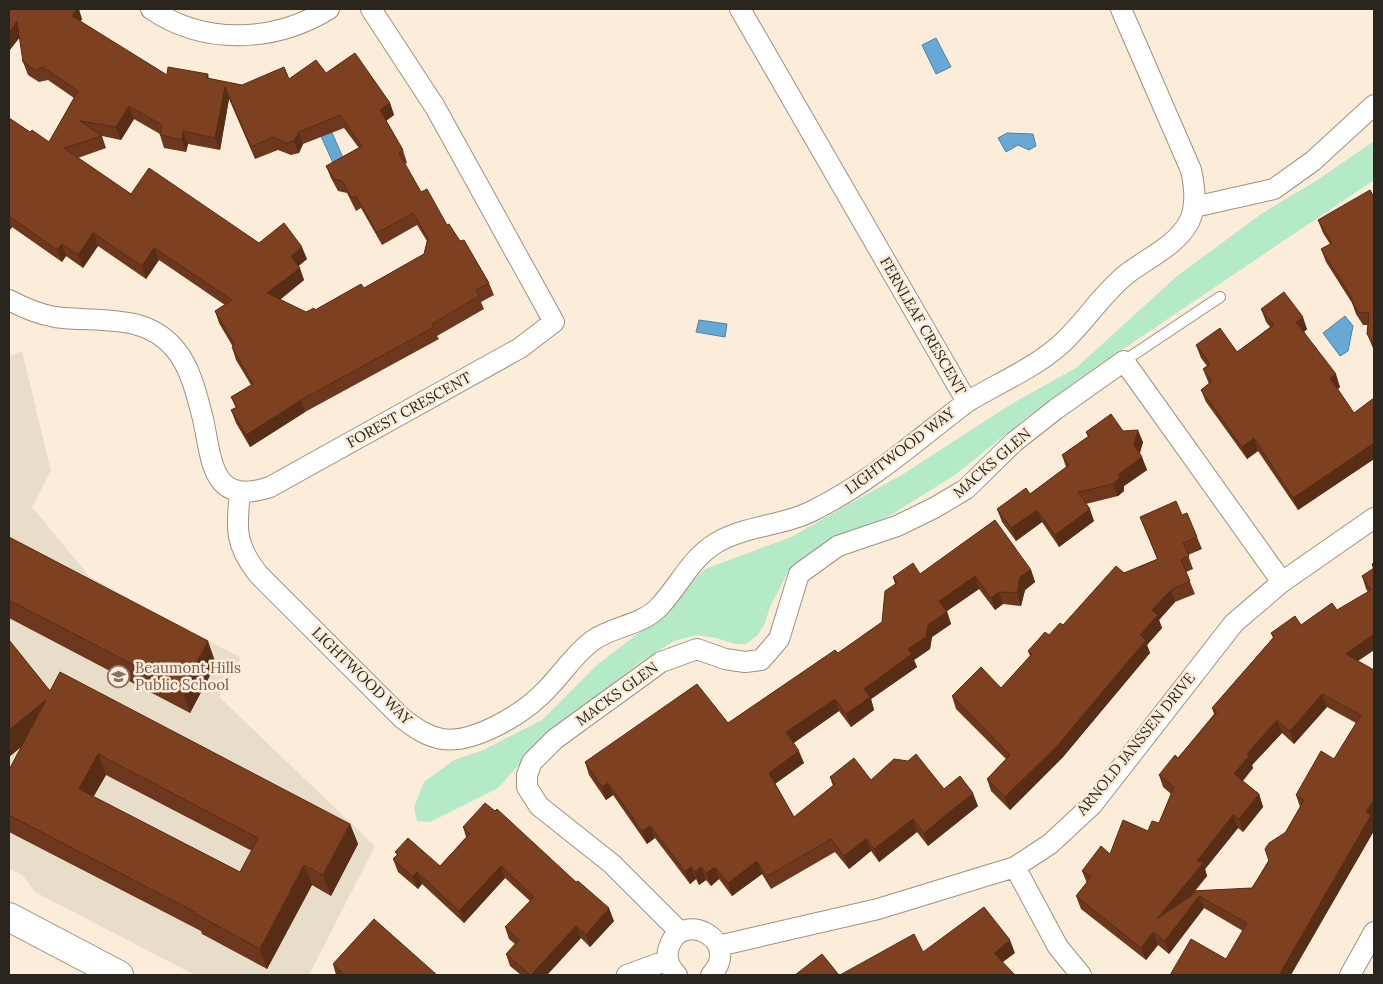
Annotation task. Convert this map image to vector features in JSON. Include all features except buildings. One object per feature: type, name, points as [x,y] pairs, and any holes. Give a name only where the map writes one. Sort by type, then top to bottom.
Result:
[{"type":"street","points":[[151,9],[193,29],[227,36],[259,34],[291,28],[329,9]]},
{"type":"street","name":"FOREST CRESCENT","points":[[240,492],[256,492],[270,487],[520,348],[554,322],[526,268],[435,107],[371,9]]},
{"type":"street","name":"FERNLEAF CRESCENT","points":[[740,9],[967,402],[1044,358],[1062,343],[1110,289],[1179,236],[1189,222],[1194,207],[1195,189],[1191,170],[1121,9]]},
{"type":"street","points":[[1194,207],[1274,189],[1313,162],[1374,105]]},
{"type":"street","points":[[9,300],[29,311],[55,317],[141,324],[161,334],[187,364],[203,420],[209,458],[216,474],[227,486],[240,492]]},
{"type":"street","points":[[1124,361],[1282,582]]},
{"type":"street","name":"MACKS GLEN","points":[[680,932],[612,864],[539,806],[528,787],[527,775],[532,762],[555,739],[661,662],[697,649],[725,659],[745,662],[761,660],[779,639],[800,574],[838,546],[896,526],[934,508],[966,489],[1014,442],[1056,408],[1124,361]]},
{"type":"street","name":"LIGHTWOOD WAY","points":[[240,492],[237,520],[238,540],[245,558],[258,574],[402,718],[422,733],[443,739],[489,729],[525,709],[553,682],[576,654],[594,639],[644,619],[658,609],[690,564],[717,542],[738,534],[793,519],[821,506],[893,460],[967,402]]},
{"type":"street","name":"ARNOLD JANSSEN DRIVE","points":[[718,946],[878,909],[1015,867],[1050,844],[1092,805],[1218,642],[1251,607],[1282,582],[1374,518]]},
{"type":"street","points":[[1015,867],[1058,947],[1081,975]]},
{"type":"street","points":[[9,917],[119,975]]},
{"type":"street","points":[[627,975],[672,968],[670,943],[680,932],[699,930],[714,938],[718,946],[720,960],[711,975]]},
{"type":"street","points":[[1350,975],[1374,932]]},
{"type":"lane","name":"MACKS GLEN","points":[[1124,361],[1220,297]]},
{"type":"shaded area","name":"Beaumont Hills Public School","points":[[22,351],[51,471],[32,507],[90,577],[241,658],[219,697],[375,846],[309,975],[195,975],[35,892],[22,875],[9,868],[9,357]]},
{"type":"green space","points":[[1374,141],[1374,180],[1089,372],[1027,417],[955,475],[889,516],[808,555],[789,570],[770,607],[765,623],[757,636],[746,644],[735,644],[697,635],[674,641],[639,663],[541,740],[498,788],[430,822],[417,821],[414,807],[424,782],[454,760],[481,751],[542,720],[598,664],[649,625],[705,569],[791,537],[903,474],[1013,403],[1076,368],[1176,277],[1261,214],[1319,179]]},
{"type":"water","points":[[936,38],[951,67],[936,74],[922,45]]},
{"type":"water","points":[[326,119],[344,160],[334,165],[315,123]]},
{"type":"water","points":[[1007,133],[1033,134],[1036,146],[1029,150],[1018,145],[1006,152],[998,138]]},
{"type":"water","points":[[1345,316],[1353,326],[1348,351],[1340,356],[1323,333]]},
{"type":"water","points":[[699,320],[727,324],[725,337],[696,332]]},
{"type":"place","name":"Beaumont Hills Public School","points":[[119,677]]}]
